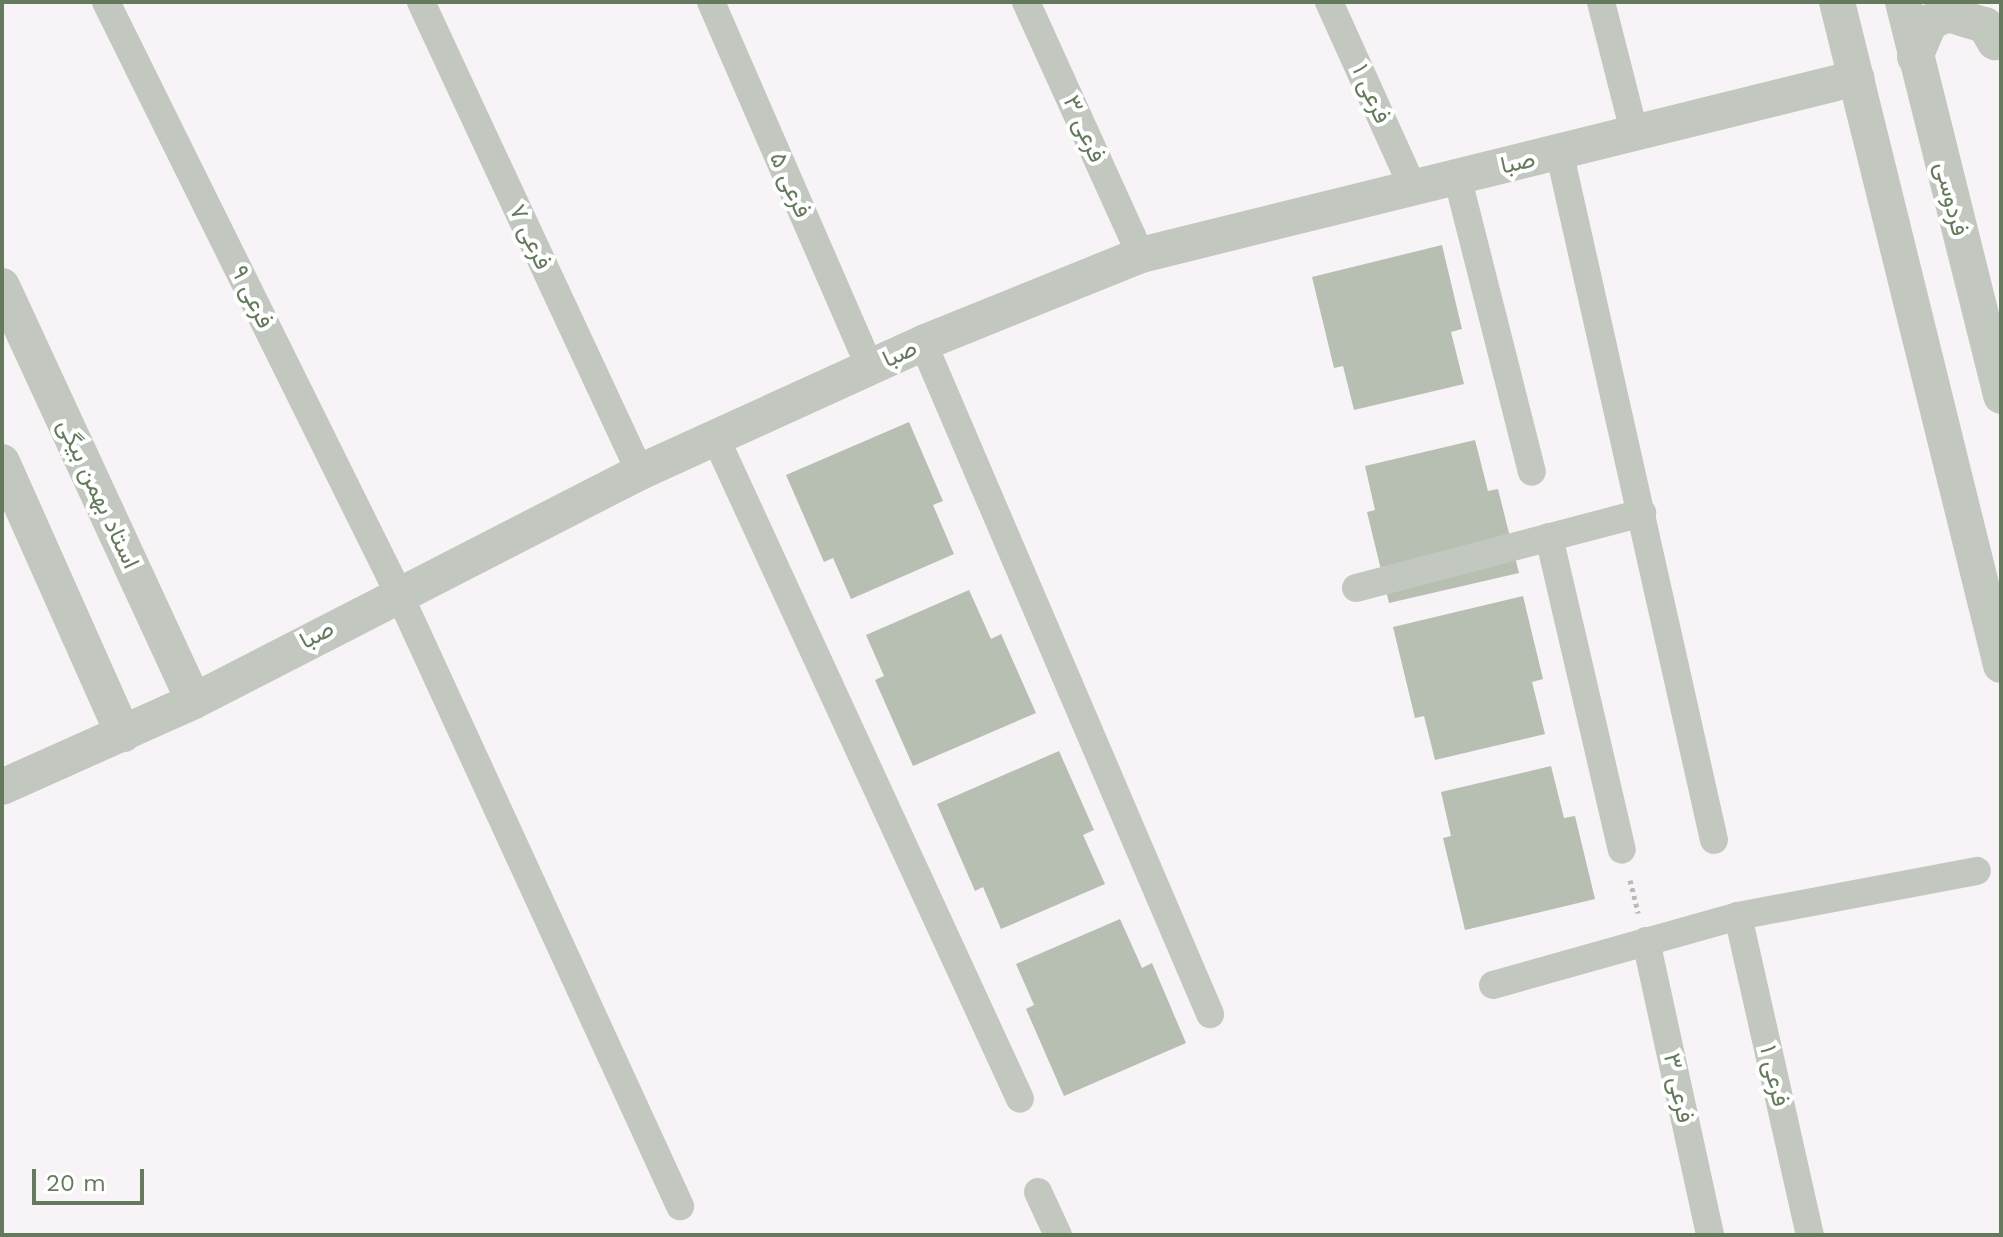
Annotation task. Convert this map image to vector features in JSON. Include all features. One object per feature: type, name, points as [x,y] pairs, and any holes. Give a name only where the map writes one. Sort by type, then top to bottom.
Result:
[{"type":"street","name":"فرعی ۹","points":[[106,2],[398,592],[680,1206]]},
{"type":"street","name":"فرعی ۷","points":[[421,2],[640,472]]},
{"type":"street","name":"فرعی ۵","points":[[711,2],[870,367]]},
{"type":"street","name":"فرعی ۳","points":[[1026,2],[1141,255]]},
{"type":"street","name":"فرعی ۱","points":[[1329,2],[1412,186]]},
{"type":"street","points":[[1601,2],[1635,135]]},
{"type":"street","points":[[1837,2],[2001,665]]},
{"type":"street","name":"فردوسی","points":[[1903,2],[2001,396]]},
{"type":"street","points":[[1985,2],[1998,54]]},
{"type":"street","points":[[1915,57],[1930,22],[1948,14],[1985,25],[1998,54]]},
{"type":"street","name":"صبا","points":[[2,787],[194,701],[398,592],[640,472],[717,441],[923,343],[1141,255],[1412,186],[1560,155],[1856,78]]},
{"type":"street","points":[[1560,155],[1714,840]]},
{"type":"street","points":[[1457,176],[1532,472]]},
{"type":"street","name":"استاد بهمن بیگی","points":[[2,286],[194,701]]},
{"type":"street","points":[[923,343],[1210,1014]]},
{"type":"street","points":[[717,441],[1020,1099]]},
{"type":"street","points":[[2,462],[123,734]]},
{"type":"street","points":[[1356,588],[1642,513]]},
{"type":"street","points":[[1549,537],[1622,850]]},
{"type":"street","points":[[1493,985],[1738,916],[1977,871]]},
{"type":"street","name":"فرعی ۱","points":[[1738,916],[1810,1235]]},
{"type":"street","name":"فرعی ۳","points":[[1646,941],[1710,1235]]},
{"type":"street","points":[[1038,1192],[1058,1235]]},
{"type":"path","points":[[1622,850],[1646,941]]},
{"type":"building","points":[[1442,245],[1462,329],[1451,332],[1464,384],[1354,410],[1343,366],[1334,368],[1312,277]]},
{"type":"building","points":[[909,422],[943,501],[933,505],[954,554],[851,599],[833,558],[824,562],[786,475]]},
{"type":"building","points":[[1475,440],[1488,491],[1498,489],[1519,573],[1389,603],[1367,512],[1375,510],[1365,466]]},
{"type":"building","points":[[969,590],[991,639],[1001,634],[1036,713],[913,766],[875,680],[884,676],[866,635]]},
{"type":"building","points":[[1523,596],[1543,679],[1532,682],[1545,734],[1435,760],[1424,716],[1415,718],[1393,627]]},
{"type":"building","points":[[1059,751],[1094,830],[1083,835],[1105,884],[1001,929],[983,887],[975,891],[937,804]]},
{"type":"building","points":[[1551,766],[1564,818],[1575,816],[1595,899],[1465,930],[1443,838],[1451,836],[1441,792]]},
{"type":"building","points":[[1120,919],[1142,968],[1152,963],[1186,1043],[1064,1096],[1026,1009],[1034,1005],[1016,964]]}]
